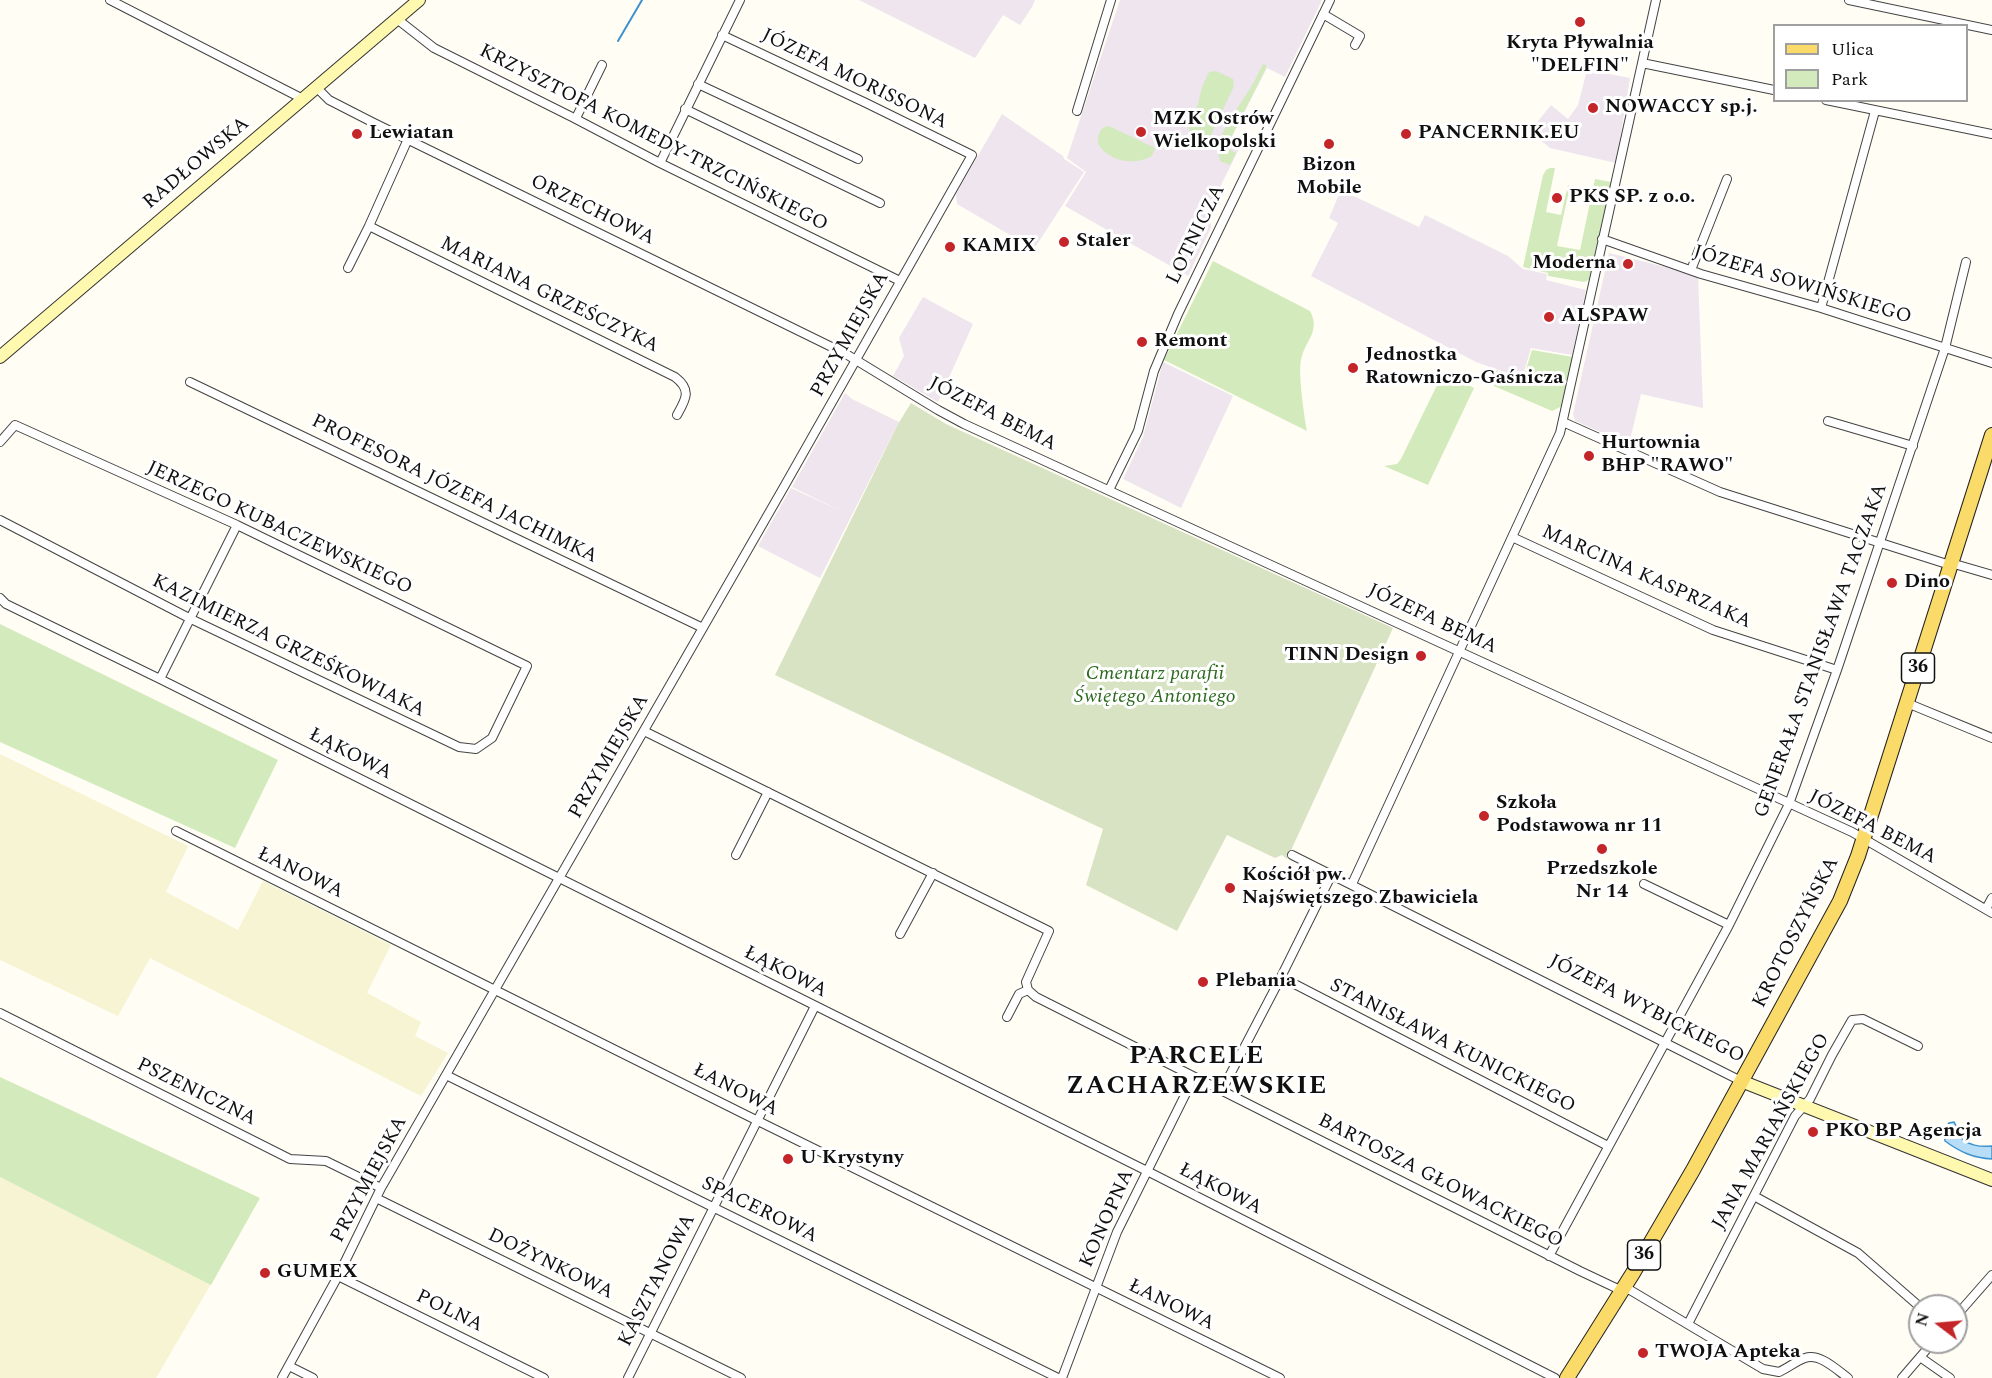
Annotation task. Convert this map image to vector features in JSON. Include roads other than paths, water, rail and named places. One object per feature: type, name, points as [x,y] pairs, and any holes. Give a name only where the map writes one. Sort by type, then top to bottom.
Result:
[{"type":"main road","name":"KROTOSZYŃSKA","points":[[1567,1378],[1623,1290],[1693,1170],[1852,875],[1992,435]]},
{"type":"street","points":[[110,0],[303,99]]},
{"type":"street","name":"RADŁOWSKA","points":[[0,357],[419,0]]},
{"type":"street","points":[[660,163],[740,0]]},
{"type":"street","points":[[1077,111],[1111,0]]},
{"type":"street","name":"LOTNICZA","points":[[1109,490],[1138,430],[1154,371],[1174,323],[1329,0]]},
{"type":"street","points":[[1352,884],[1560,433],[1656,0]]},
{"type":"street","points":[[1849,0],[1963,24]]},
{"type":"street","points":[[1323,14],[1360,36],[1355,45]]},
{"type":"street","name":"KRZYSZTOFA KOMEDY-TRZCIŃSKIEGO","points":[[397,19],[434,48],[900,281]]},
{"type":"street","points":[[1968,25],[1992,30]]},
{"type":"street","name":"JÓZEFA MORISSONA","points":[[722,34],[972,155]]},
{"type":"street","points":[[1642,63],[1773,90]]},
{"type":"street","points":[[576,118],[602,65]]},
{"type":"street","points":[[698,84],[858,159]]},
{"type":"street","name":"ORZECHOWA","points":[[316,87],[333,102],[857,360]]},
{"type":"street","points":[[1835,102],[1991,131]]},
{"type":"street","points":[[685,109],[880,203]]},
{"type":"street","points":[[1821,308],[1875,111]]},
{"type":"street","points":[[348,268],[408,139]]},
{"type":"street","name":"PRZYMIEJSKA","points":[[282,1378],[338,1276],[381,1188],[857,360],[972,155]]},
{"type":"street","points":[[1690,270],[1727,179]]},
{"type":"street","name":"MARIANA GRZEŚCZYKA","points":[[369,226],[675,377],[686,390],[686,396],[677,415]]},
{"type":"street","name":"JÓZEFA SOWIŃSKIEGO","points":[[1602,239],[1690,270],[1821,308],[1992,363]]},
{"type":"street","name":"GENERAŁA STANISŁAWA TACZAKA","points":[[1549,1256],[1729,925],[1789,804],[1946,348],[1966,262]]},
{"type":"street","name":"JÓZEFA BEMA","points":[[857,360],[938,410],[1864,838],[1989,911]]},
{"type":"street","name":"PROFESORA JÓZEFA JACHIMKA","points":[[190,382],[703,628]]},
{"type":"street","points":[[1563,422],[1700,484],[1879,543],[1992,575]]},
{"type":"street","points":[[1827,422],[1913,446]]},
{"type":"street","name":"JERZEGO KUBACZEWSKIEGO","points":[[0,442],[15,425],[237,525],[527,666]]},
{"type":"street","name":"KAZIMIERZA GRZEŚKOWIAKA","points":[[0,520],[190,619],[459,747],[476,749],[492,738],[527,666]]},
{"type":"street","points":[[160,679],[237,525]]},
{"type":"street","name":"MARCINA KASPRZAKA","points":[[1512,537],[1713,630],[1836,670]]},
{"type":"street","name":"ŁĄKOWA","points":[[0,598],[6,604],[1147,1171],[1556,1378]]},
{"type":"street","points":[[1907,703],[1992,738]]},
{"type":"street","points":[[644,731],[1049,931],[1026,982],[1028,990],[1019,994],[1007,1017]]},
{"type":"street","points":[[736,855],[768,792]]},
{"type":"street","name":"ŁANOWA","points":[[176,831],[1280,1378]]},
{"type":"street","name":"JÓZEFA WYBICKIEGO","points":[[1292,855],[1741,1081],[1992,1180]]},
{"type":"street","points":[[900,934],[933,873]]},
{"type":"street","points":[[1222,1090],[1332,874]]},
{"type":"street","points":[[1644,884],[1729,925]]},
{"type":"street","points":[[1989,911],[1992,898]]},
{"type":"street","name":"STANISŁAWA KUNICKIEGO","points":[[1281,977],[1608,1146]]},
{"type":"street","name":"BARTOSZA GŁOWACKIEGO","points":[[1028,990],[1036,997],[1549,1256],[1623,1290],[1630,1290],[1763,1369],[1784,1375],[1805,1358],[1812,1357],[1824,1361],[1848,1378]]},
{"type":"street","name":"KASZTANOWA","points":[[628,1378],[815,1006]]},
{"type":"street","name":"PSZENICZNA","points":[[0,1013],[290,1159],[326,1161],[381,1188]]},
{"type":"street","name":"JANA MARIAŃSKIEGO","points":[[1688,1324],[1796,1116],[1810,1099],[1852,1020],[1863,1018],[1918,1046]]},
{"type":"street","name":"SPACEROWA","points":[[446,1075],[1058,1378]]},
{"type":"street","name":"KONOPNA","points":[[1062,1378],[1117,1232],[1194,1077]]},
{"type":"street","points":[[1754,1196],[1858,1253],[1908,1297]]},
{"type":"street","name":"DOŻYNKOWA","points":[[376,1198],[741,1378]]},
{"type":"street","name":"POLNA","points":[[338,1276],[544,1378]]},
{"type":"street","points":[[1968,1303],[1990,1280]]},
{"type":"street","points":[[1902,1378],[1923,1354]]},
{"type":"street","points":[[1920,1357],[1950,1378]]},
{"type":"street","points":[[289,1366],[313,1378]]},
{"type":"water","points":[[1954,1122],[1959,1134],[1966,1142],[1979,1146],[1992,1146],[1992,1159],[1967,1154],[1945,1141],[1944,1130],[1949,1123]]},
{"type":"waterway","points":[[618,41],[642,0]]},
{"type":"place","name":"Kryta Pływalnia \"DELFIN\"","points":[[1580,22]]},
{"type":"place","name":"NOWACCY sp.j.","points":[[1593,108]]},
{"type":"place","name":"MZK Ostrów Wielkopolski","points":[[1141,132]]},
{"type":"place","name":"Lewiatan","points":[[357,134]]},
{"type":"place","name":"PANCERNIK.EU","points":[[1406,134]]},
{"type":"place","name":"Bizon Mobile","points":[[1329,144]]},
{"type":"place","name":"PKS SP. z o.o.","points":[[1557,198]]},
{"type":"place","name":"Staler","points":[[1064,242]]},
{"type":"place","name":"KAMIX","points":[[950,247]]},
{"type":"place","name":"Moderna","points":[[1628,264]]},
{"type":"place","name":"ALSPAW","points":[[1549,317]]},
{"type":"place","name":"Remont","points":[[1142,342]]},
{"type":"place","name":"Jednostka Ratowniczo-Gaśnicza","points":[[1353,368]]},
{"type":"place","name":"Hurtownia BHP \"RAWO\"","points":[[1589,456]]},
{"type":"place","name":"Dino","points":[[1892,583]]},
{"type":"place","name":"TINN Design","points":[[1421,656]]},
{"type":"place","name":"Szkoła Podstawowa nr 11","points":[[1484,816]]},
{"type":"place","name":"Przedszkole Nr 14","points":[[1602,849]]},
{"type":"place","name":"Kościół pw. Najświętszego Zbawiciela","points":[[1230,888]]},
{"type":"place","name":"Plebania","points":[[1203,982]]},
{"type":"place","name":"PKO BP Agencja","points":[[1813,1132]]},
{"type":"place","name":"U Krystyny","points":[[788,1159]]},
{"type":"place","name":"GUMEX","points":[[265,1273]]},
{"type":"place","name":"TWOJA Apteka","points":[[1643,1353]]},
{"type":"district","name":"PARCELE ZACHARZEWSKIE","points":[[1197,1073]]},
{"type":"park label","name":"Cmentarz parafii Świętego Antoniego","points":[[1155,686]]}]
